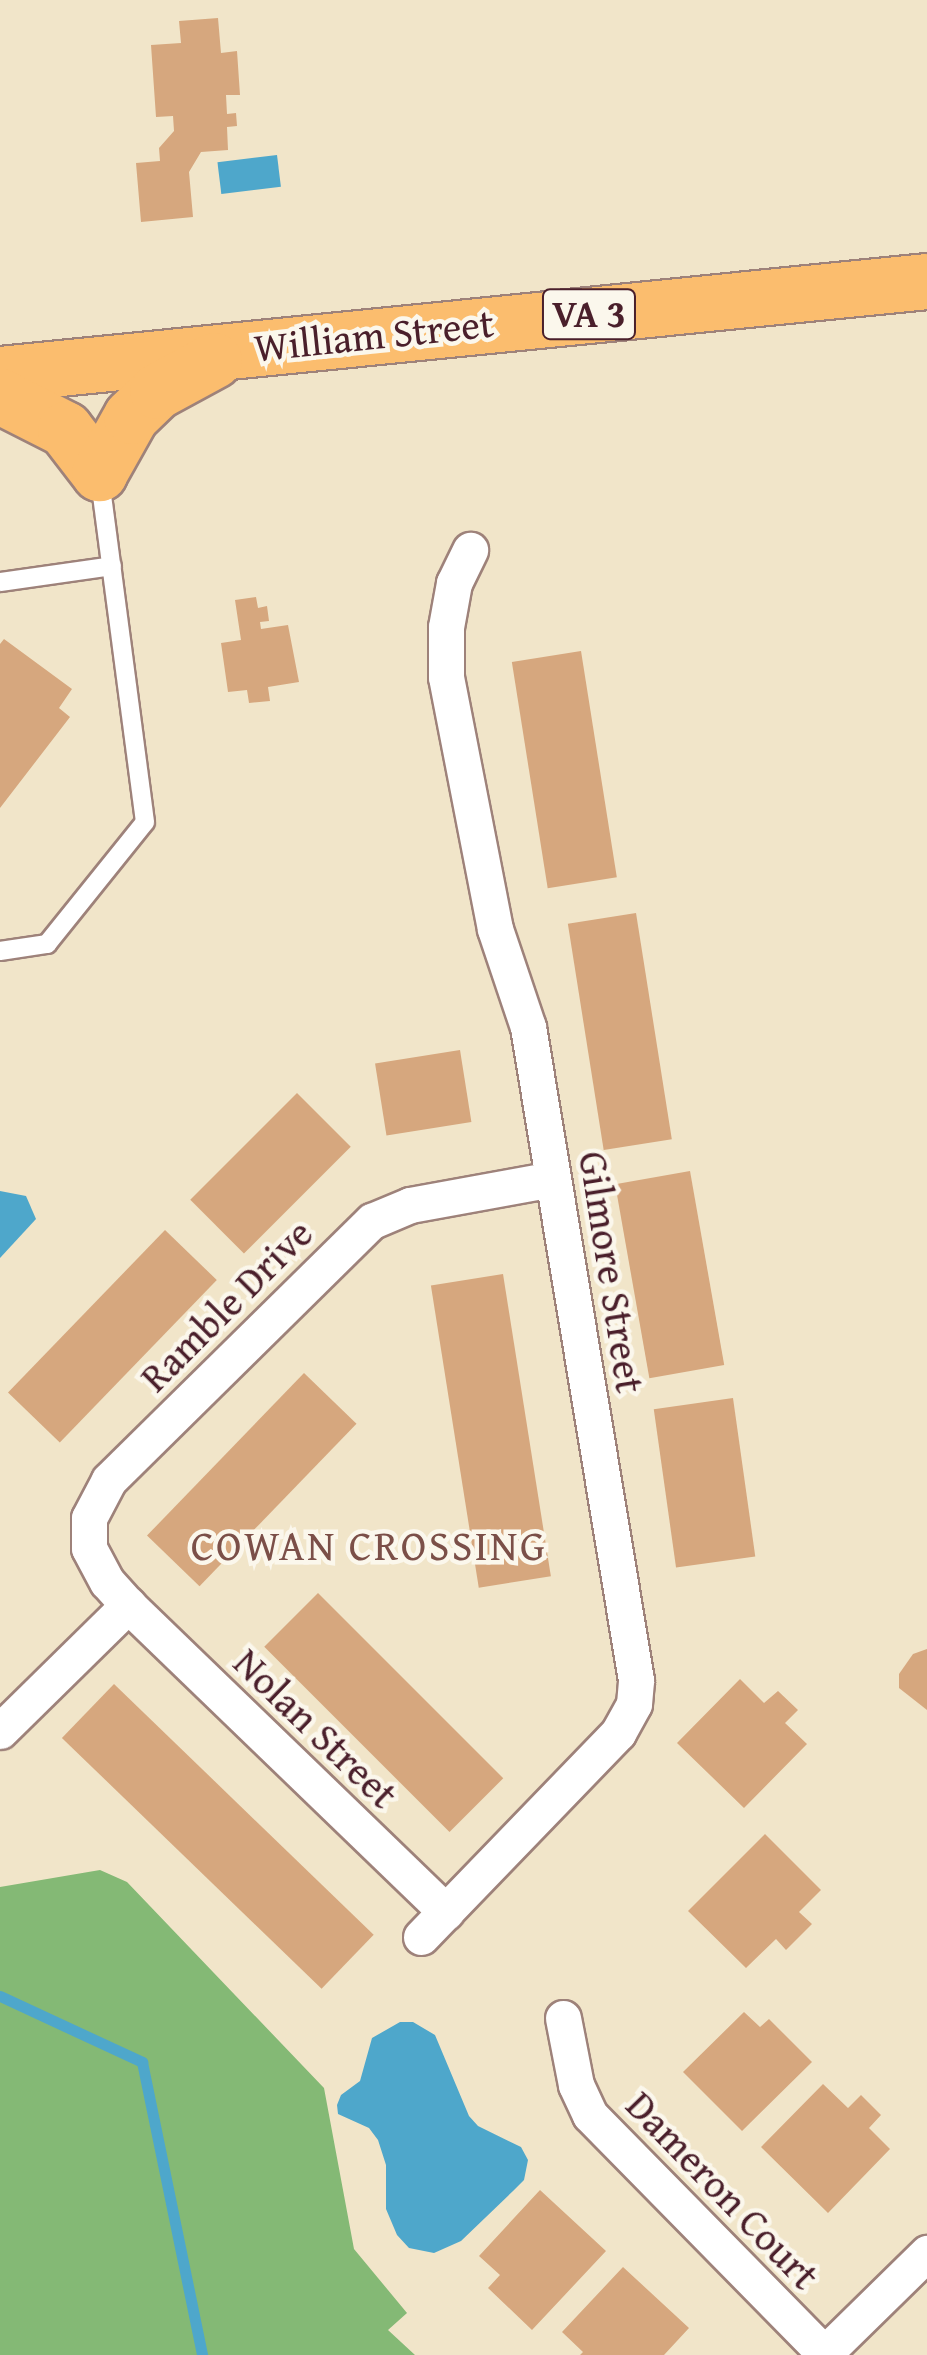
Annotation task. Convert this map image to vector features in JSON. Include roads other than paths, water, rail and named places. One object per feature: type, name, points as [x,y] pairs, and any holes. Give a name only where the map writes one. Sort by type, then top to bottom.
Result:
[{"type":"highway","name":"William Street","points":[[0,374],[927,281]]},
{"type":"highway","points":[[0,396],[65,429],[99,473],[132,416],[157,390],[199,366],[250,348]]},
{"type":"street","name":"Gilmore Street","points":[[433,1925],[618,1733],[634,1704],[636,1680],[528,1027],[495,929],[446,677],[446,627],[454,584],[470,550]]},
{"type":"street","name":"Ramble Drive","points":[[128,1606],[107,1582],[89,1548],[89,1518],[108,1480],[372,1221],[410,1205],[553,1178]]},
{"type":"street","points":[[0,1731],[128,1606]]},
{"type":"street","name":"Nolan Street","points":[[128,1606],[433,1925]]},
{"type":"street","name":"Dameron Court","points":[[564,2018],[576,2086],[590,2115],[824,2354]]},
{"type":"street","points":[[824,2354],[927,2253]]},
{"type":"lane","points":[[0,951],[47,944],[145,822],[99,473]]},
{"type":"lane","points":[[0,582],[112,566]]},
{"type":"water","points":[[277,155],[281,187],[221,194],[217,162]]},
{"type":"water","points":[[0,1191],[26,1196],[36,1219],[0,1258]]},
{"type":"water","points":[[400,2022],[413,2022],[435,2035],[469,2116],[478,2126],[521,2147],[528,2160],[524,2180],[513,2191],[461,2241],[434,2253],[409,2248],[397,2235],[386,2209],[386,2165],[378,2140],[369,2128],[338,2114],[341,2095],[360,2081],[372,2038]]},
{"type":"waterway","points":[[0,1996],[142,2062],[202,2355]]},
{"type":"district","name":"COWAN CROSSING","points":[[369,1545]]}]
